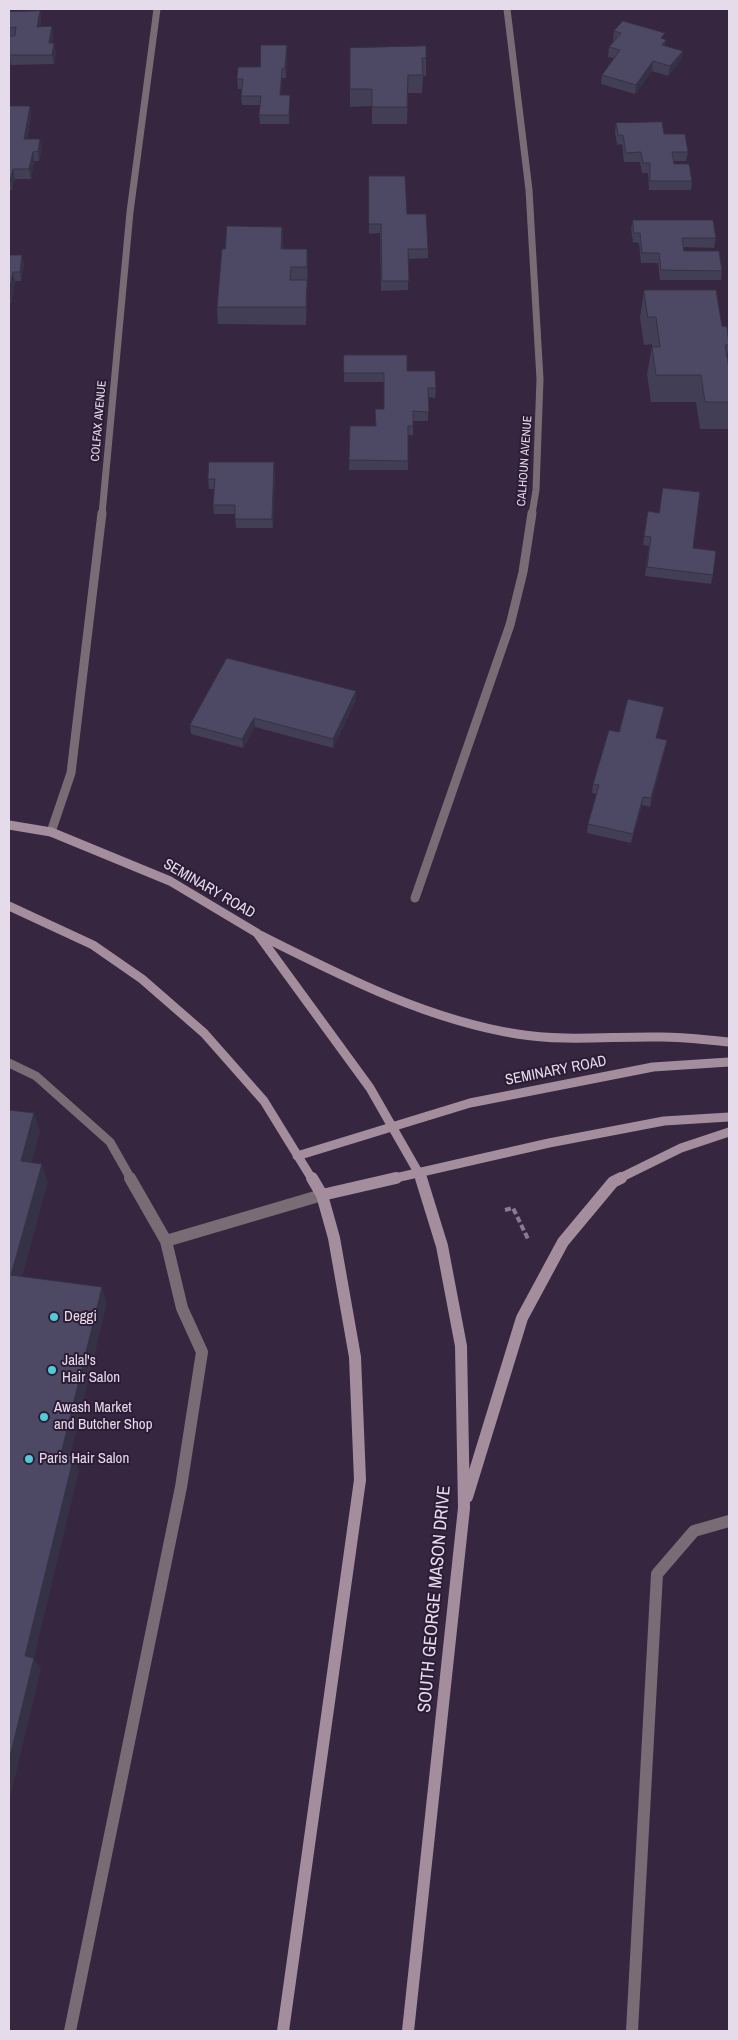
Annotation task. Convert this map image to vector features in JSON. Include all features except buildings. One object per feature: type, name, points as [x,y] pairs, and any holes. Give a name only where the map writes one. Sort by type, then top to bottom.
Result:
[{"type":"main road","name":"SEMINARY ROAD","points":[[9,825],[51,832],[170,881],[257,934],[334,1036],[370,1088],[420,1174]]},
{"type":"main road","points":[[9,906],[94,945],[142,979],[204,1032],[264,1101],[322,1195],[344,1282],[355,1357],[360,1480],[283,2031]]},
{"type":"main road","points":[[257,934],[360,984],[446,1018],[516,1034],[556,1039],[680,1038],[729,1042]]},
{"type":"main road","name":"SEMINARY ROAD","points":[[298,1156],[470,1103],[653,1067],[729,1062]]},
{"type":"main road","points":[[322,1195],[549,1143],[664,1121],[729,1117]]},
{"type":"main road","points":[[464,1508],[522,1318],[563,1242],[613,1182],[681,1148],[729,1132]]},
{"type":"main road","name":"SOUTH GEORGE MASON DRIVE","points":[[408,2031],[464,1508],[461,1346],[442,1246],[420,1174]]},
{"type":"street","name":"COLFAX AVENUE","points":[[51,832],[71,773],[100,532],[130,212],[157,9]]},
{"type":"street","name":"CALHOUN AVENUE","points":[[415,898],[510,625],[523,572],[536,490],[540,379],[529,190],[507,9]]},
{"type":"street","points":[[9,1062],[36,1076],[110,1142],[166,1241],[182,1308],[202,1352],[182,1487],[70,2031]]},
{"type":"street","points":[[166,1241],[322,1195]]},
{"type":"street","points":[[632,2031],[657,1574],[694,1531],[729,1521]]},
{"type":"path","points":[[505,1210],[513,1208],[532,1248]]},
{"type":"place","name":"Deggi","points":[[54,1317]]},
{"type":"place","name":"Jalal's Hair Salon","points":[[52,1370]]},
{"type":"place","name":"Awash Market and Butcher Shop","points":[[44,1417]]},
{"type":"place","name":"Paris Hair Salon","points":[[29,1459]]}]
